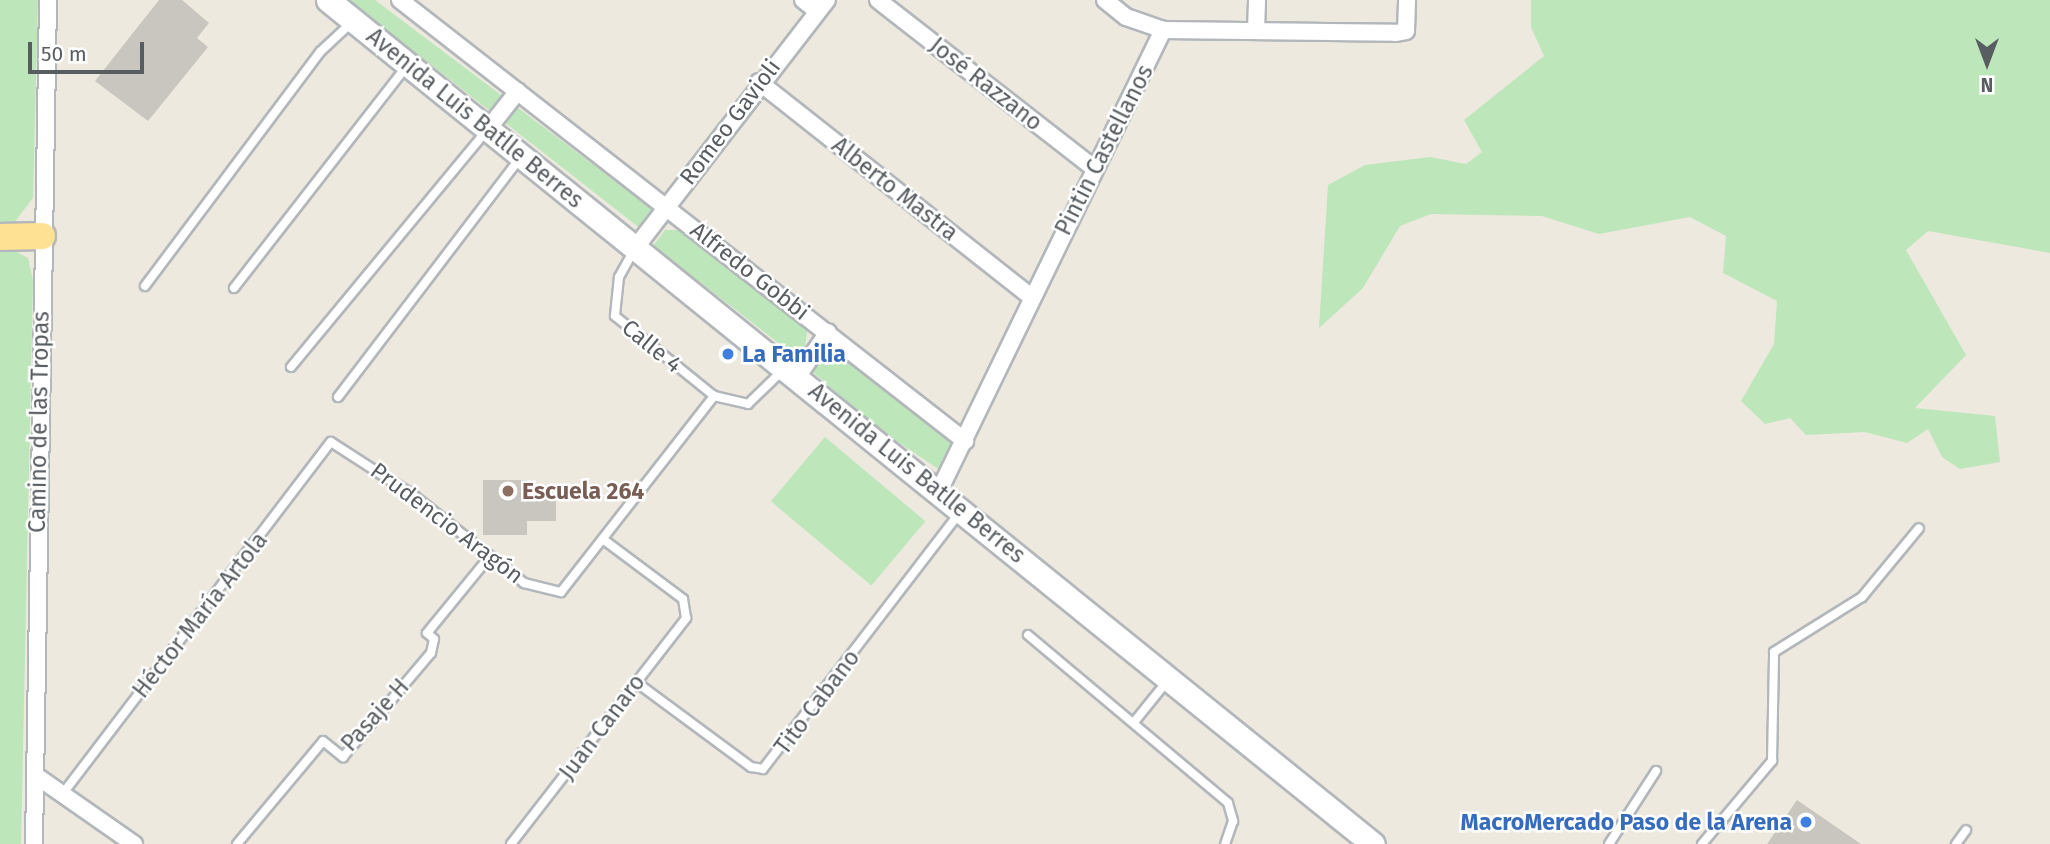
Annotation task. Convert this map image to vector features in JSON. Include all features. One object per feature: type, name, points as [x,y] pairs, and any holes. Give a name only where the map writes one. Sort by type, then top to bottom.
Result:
[{"type":"highway","points":[[0,237],[42,236]]},
{"type":"main road","name":"Avenida Luis Batlle Berres","points":[[328,0],[792,371],[1373,844]]},
{"type":"street","name":"Camino de las Tropas","points":[[34,844],[48,0]]},
{"type":"street","name":"Alfredo Gobbi","points":[[400,0],[965,441]]},
{"type":"street","points":[[803,0],[822,6]]},
{"type":"street","name":"José Razzano","points":[[878,0],[1094,168]]},
{"type":"street","points":[[1105,0],[1126,17],[1163,30],[1406,31],[1406,0]]},
{"type":"street","points":[[1256,30],[1257,0]]},
{"type":"street","name":"Romeo Gavioli","points":[[636,247],[759,82],[822,6]]},
{"type":"street","name":"Pintin Castellanos","points":[[939,491],[1163,30]]},
{"type":"street","name":"Alberto Mastra","points":[[759,82],[1031,297]]},
{"type":"street","points":[[488,129],[518,91]]},
{"type":"street","points":[[792,371],[828,332]]},
{"type":"street","points":[[35,775],[64,792],[134,844]]},
{"type":"lane","points":[[145,286],[320,52],[353,21]]},
{"type":"lane","points":[[234,288],[408,64]]},
{"type":"lane","points":[[291,367],[488,129]]},
{"type":"lane","points":[[338,397],[522,156]]},
{"type":"lane","name":"Calle 4","points":[[636,247],[619,277],[615,316],[714,396]]},
{"type":"lane","points":[[604,540],[714,396],[735,404],[757,401],[792,371]]},
{"type":"lane","name":"Prudencio Aragón","points":[[336,440],[538,591],[561,592],[604,540]]},
{"type":"lane","name":"Héctor María Artola","points":[[64,792],[268,530],[278,504],[336,440]]},
{"type":"lane","name":"Tito Cabano","points":[[636,682],[751,767],[763,769],[962,509]]},
{"type":"lane","points":[[1702,844],[1772,761],[1774,652],[1862,597],[1919,528]]},
{"type":"lane","name":"Juan Canaro","points":[[511,844],[636,682],[688,608],[604,540]]},
{"type":"lane","name":"Pasaje H","points":[[237,844],[323,741],[343,757],[431,653],[434,639],[427,633],[491,556]]},
{"type":"lane","points":[[1028,635],[1135,721],[1228,803],[1233,821],[1225,844]]},
{"type":"lane","points":[[1135,721],[1170,678]]},
{"type":"lane","points":[[1609,844],[1656,771]]},
{"type":"lane","points":[[1956,844],[1966,830]]},
{"type":"green space","points":[[0,0],[38,0],[33,198],[13,224],[0,226]]},
{"type":"green space","points":[[348,0],[375,0],[652,209],[641,229]]},
{"type":"green space","points":[[1531,0],[2050,0],[2050,253],[1928,231],[1906,250],[1966,355],[1915,408],[1995,416],[2000,462],[1960,469],[1942,457],[1928,429],[1907,443],[1865,432],[1806,435],[1790,418],[1765,424],[1741,401],[1774,344],[1777,301],[1723,273],[1726,236],[1690,217],[1599,234],[1542,216],[1431,214],[1400,226],[1363,288],[1319,328],[1328,185],[1365,165],[1430,157],[1466,164],[1482,152],[1464,120],[1544,56],[1531,27]]},
{"type":"green space","points":[[665,230],[691,230],[808,324],[804,356],[794,355],[653,246]]},
{"type":"green space","points":[[0,243],[28,258],[33,280],[21,844],[0,844]]},
{"type":"green space","points":[[835,346],[952,440],[940,470],[874,426],[813,372],[823,352]]},
{"type":"green space","points":[[825,437],[925,521],[871,586],[771,501]]},
{"type":"building","points":[[159,0],[182,0],[209,23],[197,38],[208,47],[148,121],[95,81]]},
{"type":"building","points":[[483,480],[527,480],[527,494],[556,494],[556,521],[527,521],[527,535],[483,535]]},
{"type":"building","name":"MacroMercado Paso de la Arena","points":[[1797,800],[1861,844],[1767,844]]},
{"type":"place","name":"La Familia","points":[[728,354]]},
{"type":"place","name":"Escuela 264","points":[[508,491]]},
{"type":"place","name":"MacroMercado Paso de la Arena","points":[[1806,822]]}]
